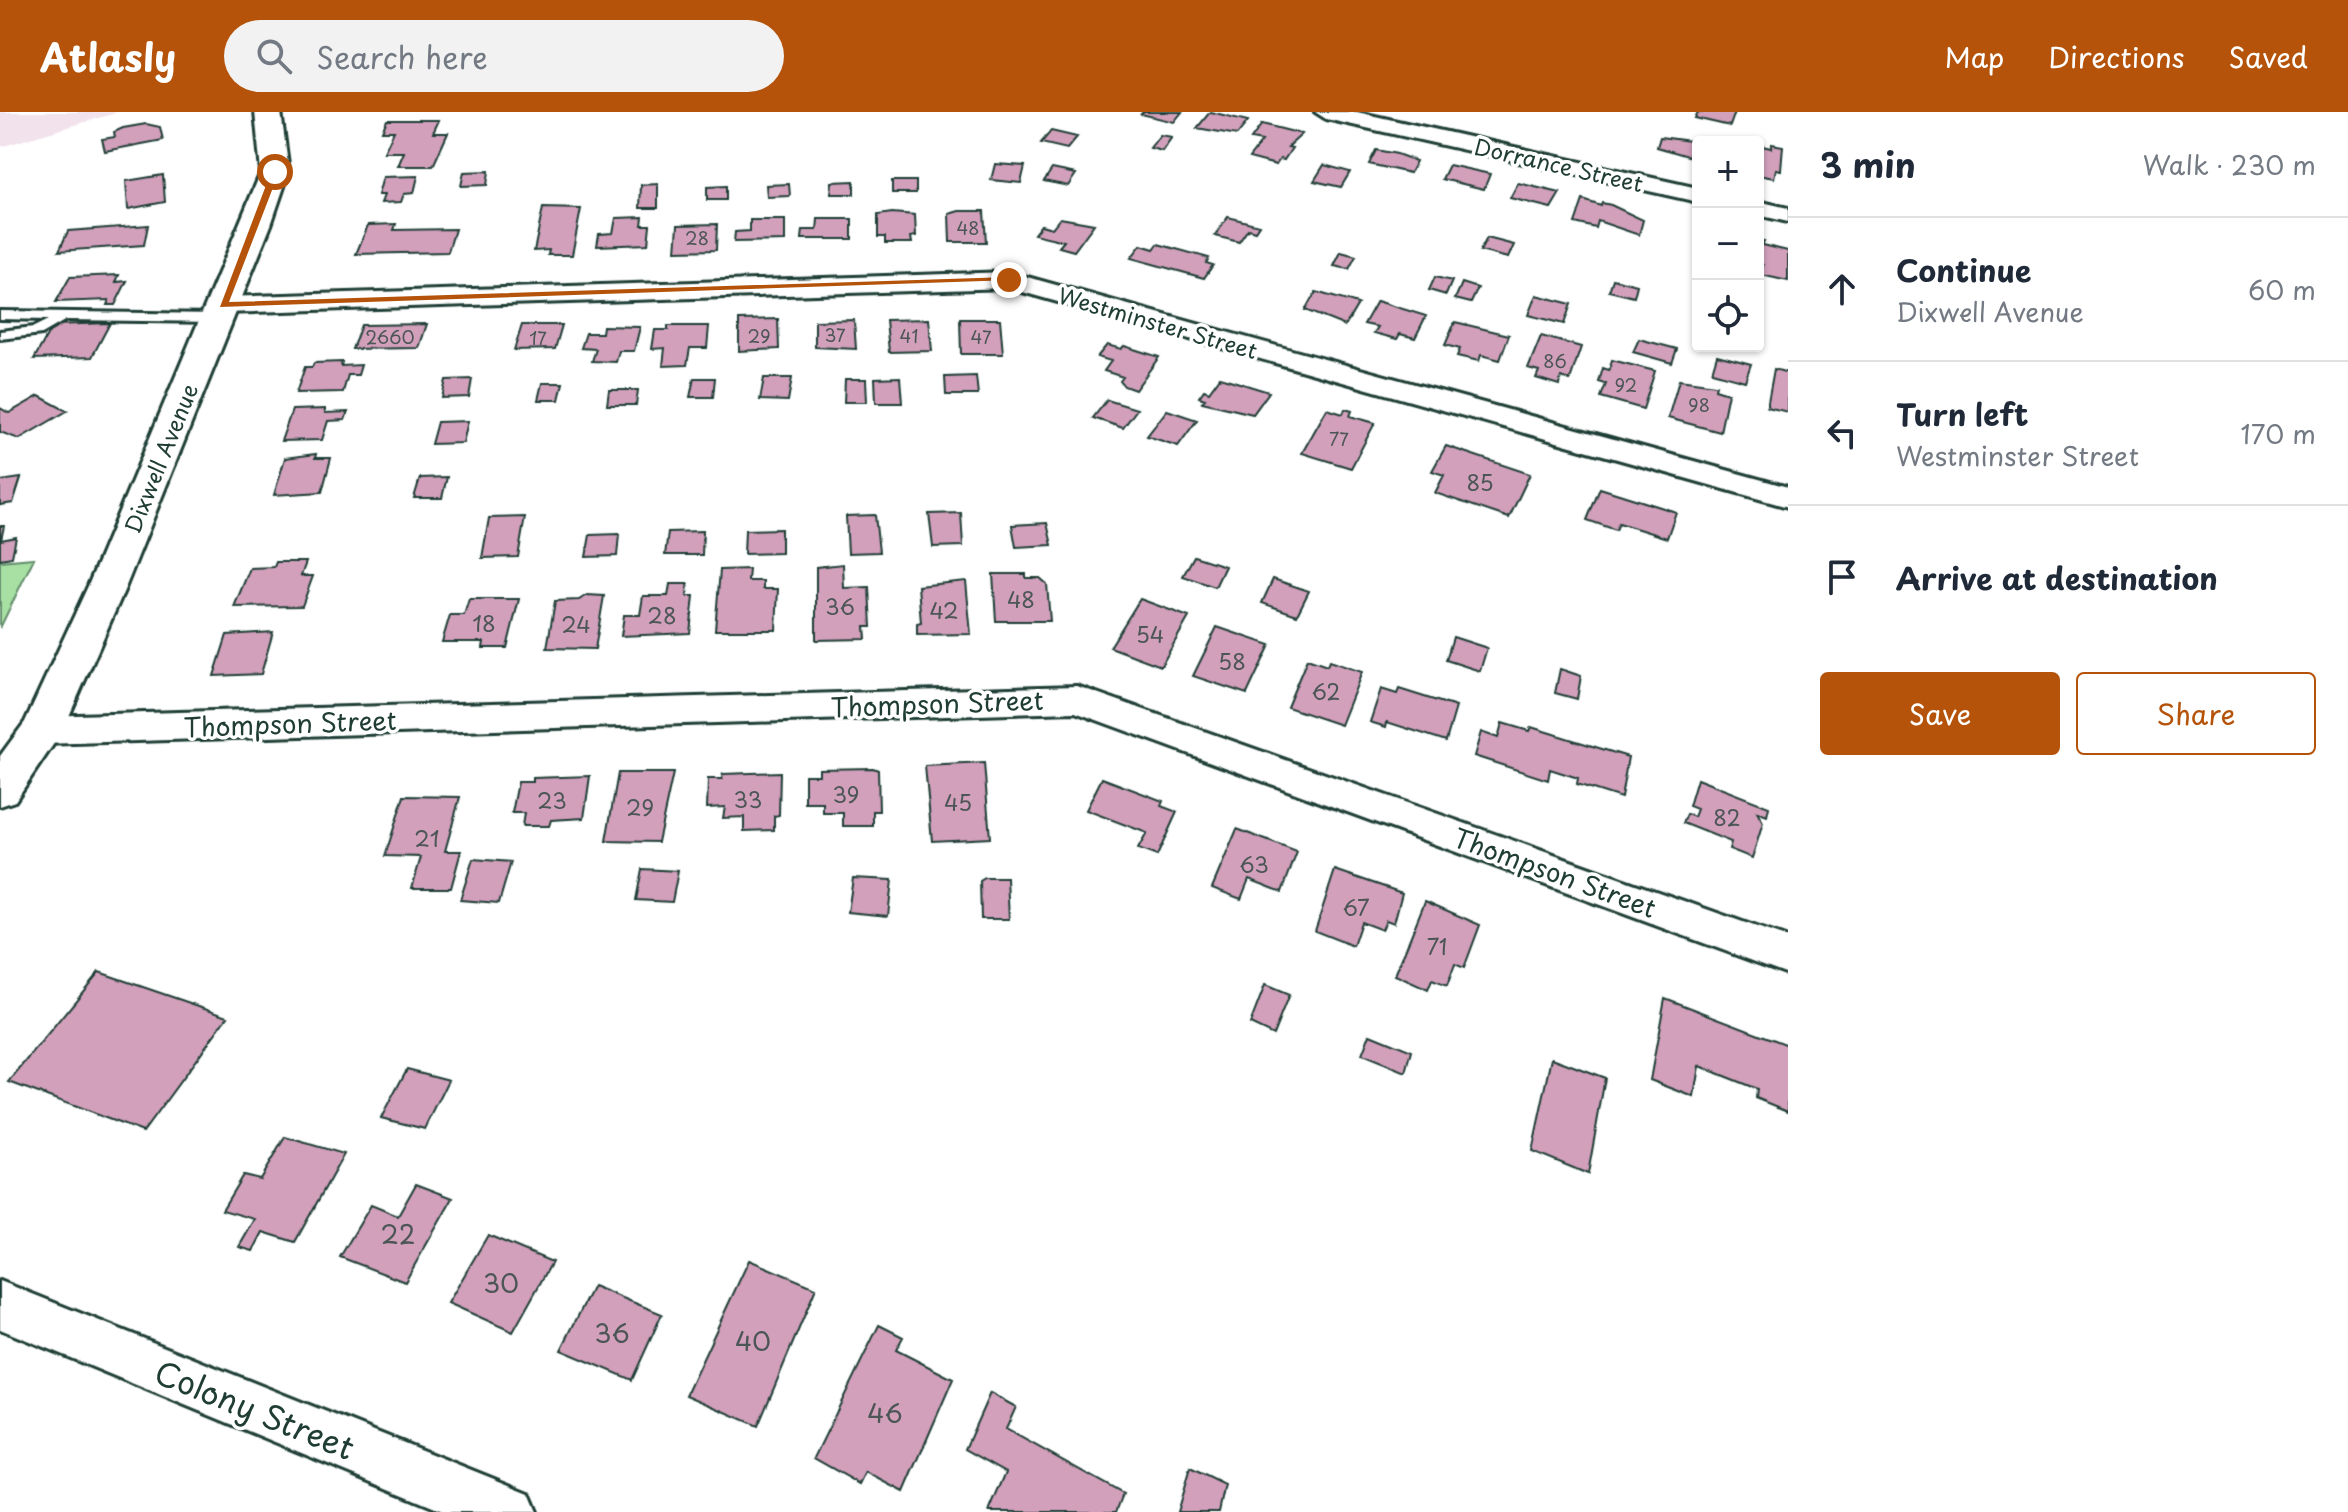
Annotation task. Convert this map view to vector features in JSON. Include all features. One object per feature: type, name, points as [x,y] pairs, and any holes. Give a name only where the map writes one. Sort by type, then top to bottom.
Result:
[{"type":"main road","name":"Dixwell Avenue","points":[[0,789],[42,730],[107,586],[220,312],[275,172],[268,112]]},
{"type":"street","name":"Dorrance Street","points":[[1326,112],[1692,194]]},
{"type":"street","points":[[1764,209],[1788,215]]},
{"type":"street","name":"Westminster Street","points":[[220,312],[1009,280],[1788,497]]},
{"type":"street","name":"Thompson Street","points":[[42,730],[1077,699],[1788,956]]},
{"type":"street","name":"Colony Street","points":[[0,1305],[510,1512]]},
{"type":"lane","points":[[0,315],[220,312]]},
{"type":"lane","points":[[0,335],[37,331],[65,315]]},
{"type":"shaded area","points":[[0,112],[119,112],[0,147]]},
{"type":"green space","points":[[34,558],[0,628],[0,561]]},
{"type":"building","points":[[1182,112],[1174,122],[1141,114]]},
{"type":"building","points":[[1210,112],[1248,121],[1237,135],[1197,128]]},
{"type":"building","points":[[1698,112],[1735,112],[1730,126],[1695,118]]},
{"type":"building","points":[[387,120],[439,120],[433,133],[448,133],[433,166],[398,166],[404,152],[384,152],[394,131],[382,131]]},
{"type":"building","points":[[146,124],[160,127],[163,140],[105,151],[102,139],[115,137],[114,132],[123,128]]},
{"type":"building","points":[[1262,124],[1302,134],[1288,147],[1292,148],[1284,160],[1280,159],[1276,165],[1249,158],[1262,141],[1251,139]]},
{"type":"building","points":[[1051,131],[1077,137],[1067,149],[1041,143]]},
{"type":"building","points":[[1160,135],[1172,137],[1162,151],[1150,148]]},
{"type":"building","points":[[1660,137],[1692,141],[1692,157],[1657,147]]},
{"type":"building","points":[[1772,144],[1783,146],[1781,170],[1776,169],[1774,178],[1764,176],[1764,146],[1771,148]]},
{"type":"building","points":[[1376,150],[1416,161],[1410,173],[1369,164]]},
{"type":"building","points":[[995,164],[1025,166],[1021,183],[991,180]]},
{"type":"building","points":[[1324,165],[1350,172],[1341,187],[1314,181]]},
{"type":"building","points":[[1449,165],[1490,174],[1484,189],[1442,179]]},
{"type":"building","points":[[1052,169],[1076,174],[1068,186],[1044,181]]},
{"type":"building","points":[[489,171],[487,185],[461,186],[464,172]]},
{"type":"building","points":[[163,175],[165,202],[128,209],[126,181]]},
{"type":"building","points":[[418,176],[414,193],[404,194],[401,202],[381,203],[384,195],[378,195],[383,177]]},
{"type":"building","points":[[854,181],[854,194],[831,194],[832,182]]},
{"type":"building","points":[[892,181],[916,181],[916,193],[892,193]]},
{"type":"building","points":[[1518,183],[1560,193],[1551,208],[1510,198]]},
{"type":"building","points":[[658,184],[658,208],[640,208],[641,185]]},
{"type":"building","points":[[789,184],[790,196],[767,197],[766,185]]},
{"type":"building","points":[[726,186],[726,200],[707,200],[707,187]]},
{"type":"building","points":[[1583,200],[1601,206],[1602,203],[1611,205],[1643,220],[1639,235],[1598,221],[1596,228],[1575,223]]},
{"type":"building","points":[[543,208],[581,209],[572,255],[548,255],[549,250],[534,251]]},
{"type":"building","points":[[984,211],[986,242],[950,242],[949,214]]},
{"type":"building","points":[[878,215],[915,215],[916,236],[911,237],[912,243],[885,243],[885,237],[878,237]]},
{"type":"building","points":[[643,217],[642,225],[650,225],[648,244],[597,246],[599,234],[613,233],[616,218]]},
{"type":"building","points":[[1228,217],[1259,225],[1255,231],[1248,229],[1239,242],[1215,236]]},
{"type":"building","points":[[1060,218],[1094,224],[1074,251],[1059,247],[1064,241],[1034,234],[1041,225],[1052,228]]},
{"type":"building","points":[[818,219],[852,219],[852,239],[802,239],[803,230],[817,230]]},
{"type":"building","points":[[750,220],[785,220],[785,241],[734,242],[735,232],[750,231]]},
{"type":"building","points":[[396,224],[394,230],[455,229],[448,252],[356,254],[368,225]]},
{"type":"building","points":[[717,224],[716,250],[676,251],[678,225]]},
{"type":"building","points":[[148,225],[144,245],[59,251],[68,231]]},
{"type":"building","points":[[1487,238],[1514,245],[1508,258],[1480,251]]},
{"type":"building","points":[[1158,244],[1209,258],[1206,263],[1213,265],[1204,278],[1131,258],[1141,245],[1154,249]]},
{"type":"building","points":[[1764,245],[1788,251],[1788,281],[1764,276]]},
{"type":"building","points":[[1341,252],[1356,256],[1349,269],[1334,266]]},
{"type":"building","points":[[119,275],[116,282],[127,281],[115,305],[107,305],[109,300],[56,302],[70,277]]},
{"type":"building","points":[[1435,277],[1452,281],[1446,295],[1429,290]]},
{"type":"building","points":[[1613,279],[1637,285],[1634,297],[1609,291]]},
{"type":"building","points":[[1462,283],[1478,288],[1471,303],[1455,299]]},
{"type":"building","points":[[1316,292],[1358,304],[1345,326],[1305,310]]},
{"type":"building","points":[[1536,295],[1571,304],[1564,324],[1528,315]]},
{"type":"building","points":[[1377,301],[1426,316],[1415,338],[1400,334],[1397,339],[1374,333],[1378,327],[1364,324]]},
{"type":"building","points":[[778,319],[779,349],[739,351],[739,320]]},
{"type":"building","points":[[929,319],[932,351],[889,352],[886,320]]},
{"type":"building","points":[[960,319],[1000,319],[1003,354],[961,354]]},
{"type":"building","points":[[854,320],[856,349],[815,347],[815,321]]},
{"type":"building","points":[[1455,322],[1509,335],[1500,360],[1481,355],[1479,361],[1457,356],[1460,349],[1445,345]]},
{"type":"building","points":[[110,323],[92,357],[34,359],[53,325]]},
{"type":"building","points":[[427,324],[419,348],[352,349],[361,325]]},
{"type":"building","points":[[522,325],[562,325],[555,349],[514,350]]},
{"type":"building","points":[[603,326],[640,327],[634,351],[619,351],[616,362],[592,361],[596,349],[581,348],[586,333],[602,333]]},
{"type":"building","points":[[668,326],[709,326],[707,348],[690,348],[687,365],[663,366],[665,348],[652,349],[655,330],[668,330]]},
{"type":"building","points":[[1541,336],[1581,347],[1570,380],[1561,377],[1559,385],[1536,378],[1539,371],[1528,368]]},
{"type":"building","points":[[1639,339],[1677,349],[1672,363],[1633,352]]},
{"type":"building","points":[[1107,345],[1121,349],[1124,346],[1159,357],[1135,390],[1124,386],[1120,381],[1123,377],[1104,371],[1111,361],[1097,357]]},
{"type":"building","points":[[1717,355],[1751,364],[1745,381],[1712,372]]},
{"type":"building","points":[[1612,360],[1655,371],[1643,409],[1601,397],[1606,384],[1599,382],[1603,368],[1609,370]]},
{"type":"building","points":[[342,362],[341,366],[361,365],[358,375],[348,375],[343,392],[296,393],[305,367],[312,367],[314,363]]},
{"type":"building","points":[[1774,369],[1788,373],[1788,412],[1767,407]]},
{"type":"building","points":[[976,376],[978,395],[946,395],[945,377]]},
{"type":"building","points":[[900,377],[902,403],[876,403],[875,378]]},
{"type":"building","points":[[1220,377],[1269,392],[1253,414],[1202,402],[1205,399],[1199,397],[1204,390],[1209,392]]},
{"type":"building","points":[[694,378],[715,378],[713,397],[690,397]]},
{"type":"building","points":[[764,378],[792,378],[788,401],[760,400]]},
{"type":"building","points":[[472,379],[469,397],[442,398],[446,380]]},
{"type":"building","points":[[845,379],[866,379],[867,402],[844,402]]},
{"type":"building","points":[[1679,380],[1716,385],[1715,389],[1728,393],[1720,432],[1668,418]]},
{"type":"building","points":[[542,383],[563,383],[559,400],[538,400]]},
{"type":"building","points":[[609,390],[638,390],[636,405],[607,405]]},
{"type":"building","points":[[39,396],[67,411],[19,439],[0,432],[0,408],[9,413]]},
{"type":"building","points":[[1107,400],[1137,409],[1123,428],[1093,418]]},
{"type":"building","points":[[325,409],[325,413],[348,412],[345,420],[328,421],[322,440],[281,441],[292,410]]},
{"type":"building","points":[[1327,409],[1343,414],[1345,409],[1352,411],[1350,416],[1375,423],[1351,468],[1302,453]]},
{"type":"building","points":[[1167,410],[1197,420],[1178,446],[1147,436]]},
{"type":"building","points":[[468,421],[463,443],[431,444],[437,422]]},
{"type":"building","points":[[1446,446],[1530,474],[1509,518],[1435,493],[1444,475],[1432,471]]},
{"type":"building","points":[[316,454],[315,458],[331,458],[322,492],[274,495],[285,458]]},
{"type":"building","points":[[447,477],[442,498],[414,498],[420,478]]},
{"type":"building","points":[[21,478],[13,503],[0,505],[0,481]]},
{"type":"building","points":[[1600,488],[1676,512],[1667,538],[1619,523],[1616,530],[1587,520]]},
{"type":"building","points":[[961,513],[963,546],[933,547],[929,514]]},
{"type":"building","points":[[875,515],[879,552],[848,553],[846,516]]},
{"type":"building","points":[[525,517],[518,557],[482,558],[489,518]]},
{"type":"building","points":[[1047,523],[1052,545],[1016,547],[1012,525]]},
{"type":"building","points":[[0,526],[4,526],[1,540],[16,537],[12,557],[0,559]]},
{"type":"building","points":[[781,529],[781,553],[744,554],[745,530]]},
{"type":"building","points":[[703,531],[702,555],[665,555],[668,532]]},
{"type":"building","points":[[619,534],[617,556],[586,557],[590,535]]},
{"type":"building","points":[[1194,556],[1225,566],[1215,587],[1183,576]]},
{"type":"building","points":[[276,562],[306,562],[301,576],[313,576],[302,606],[234,607],[250,568],[274,567]]},
{"type":"building","points":[[843,564],[844,588],[869,587],[871,627],[865,627],[866,639],[816,640],[816,567]]},
{"type":"building","points":[[749,569],[748,581],[763,581],[763,589],[778,589],[776,630],[715,630],[720,570]]},
{"type":"building","points":[[993,574],[1026,574],[1026,578],[1040,578],[1047,584],[1050,621],[996,621]]},
{"type":"building","points":[[1273,579],[1309,591],[1297,615],[1262,603]]},
{"type":"building","points":[[966,581],[971,634],[917,635],[917,624],[921,623],[918,586]]},
{"type":"building","points":[[670,584],[688,584],[687,596],[694,596],[690,633],[621,636],[624,615],[640,615],[643,596],[668,596]]},
{"type":"building","points":[[587,595],[604,596],[595,649],[547,648],[555,601],[579,600]]},
{"type":"building","points":[[469,599],[519,599],[507,648],[483,648],[484,642],[442,642],[450,615],[464,615]]},
{"type":"building","points":[[1140,599],[1189,617],[1161,666],[1110,647]]},
{"type":"building","points":[[1217,627],[1270,645],[1247,694],[1193,676]]},
{"type":"building","points":[[273,632],[261,674],[214,676],[227,635]]},
{"type":"building","points":[[1453,637],[1487,648],[1480,671],[1446,660]]},
{"type":"building","points":[[1307,659],[1327,666],[1329,661],[1362,672],[1341,725],[1287,707]]},
{"type":"building","points":[[1560,669],[1581,676],[1577,699],[1555,693]]},
{"type":"building","points":[[1381,689],[1397,694],[1399,689],[1456,707],[1446,741],[1387,722],[1386,727],[1370,722]]},
{"type":"building","points":[[1502,723],[1529,731],[1531,727],[1628,757],[1621,798],[1577,784],[1578,778],[1550,769],[1548,780],[1474,756],[1481,732],[1498,738]]},
{"type":"building","points":[[984,763],[990,838],[932,841],[925,766]]},
{"type":"building","points":[[819,769],[878,770],[879,811],[873,811],[873,826],[843,826],[843,813],[823,813],[823,803],[805,803],[805,775],[819,775]]},
{"type":"building","points":[[780,772],[779,815],[774,816],[774,830],[744,831],[744,817],[723,818],[725,807],[707,808],[708,779],[722,779],[723,774]]},
{"type":"building","points":[[618,773],[673,773],[658,842],[606,841]]},
{"type":"building","points":[[590,776],[584,818],[551,820],[549,826],[522,826],[524,813],[512,813],[518,782],[533,782],[533,778]]},
{"type":"building","points":[[1102,778],[1163,801],[1161,806],[1177,812],[1157,856],[1138,849],[1147,833],[1086,810]]},
{"type":"building","points":[[1697,779],[1769,807],[1767,816],[1757,812],[1763,823],[1752,858],[1729,849],[1731,842],[1683,823],[1687,814],[1694,817],[1697,809],[1689,806]]},
{"type":"building","points":[[404,796],[460,797],[445,851],[461,851],[451,888],[412,888],[421,857],[385,856]]},
{"type":"building","points":[[1237,829],[1297,852],[1282,892],[1249,879],[1241,899],[1212,888]]},
{"type":"building","points":[[473,859],[511,862],[499,903],[460,900]]},
{"type":"building","points":[[642,869],[678,871],[672,902],[636,900]]},
{"type":"building","points":[[1335,870],[1402,893],[1394,923],[1386,920],[1382,930],[1361,922],[1353,946],[1315,931]]},
{"type":"building","points":[[853,878],[892,880],[888,916],[848,912]]},
{"type":"building","points":[[985,878],[1007,878],[1009,919],[981,919],[980,881]]},
{"type":"building","points":[[1425,901],[1480,925],[1464,968],[1455,964],[1447,986],[1432,980],[1428,990],[1395,975]]},
{"type":"building","points":[[99,972],[228,1016],[143,1132],[9,1082]]},
{"type":"building","points":[[1265,985],[1289,995],[1273,1035],[1250,1024]]},
{"type":"building","points":[[1665,998],[1788,1045],[1788,1111],[1756,1098],[1757,1089],[1699,1066],[1694,1097],[1650,1080]]},
{"type":"building","points":[[1370,1034],[1412,1051],[1406,1073],[1362,1055]]},
{"type":"building","points":[[1552,1058],[1605,1078],[1588,1174],[1532,1151]]},
{"type":"building","points":[[407,1069],[449,1080],[425,1129],[381,1118]]},
{"type":"building","points":[[285,1137],[344,1154],[295,1242],[263,1232],[253,1251],[239,1247],[255,1219],[222,1210],[243,1175],[260,1179]]},
{"type":"building","points":[[416,1184],[453,1198],[405,1282],[340,1257],[371,1205],[398,1216]]},
{"type":"building","points":[[488,1235],[552,1262],[513,1332],[448,1303]]},
{"type":"building","points":[[749,1260],[816,1288],[758,1426],[686,1395]]},
{"type":"building","points":[[593,1286],[662,1314],[632,1380],[561,1350]]},
{"type":"building","points":[[879,1325],[903,1337],[896,1350],[953,1379],[904,1492],[866,1472],[860,1484],[814,1458]]},
{"type":"building","points":[[990,1393],[1016,1407],[1006,1429],[1123,1494],[1116,1512],[989,1512],[1006,1472],[965,1449]]},
{"type":"building","points":[[1190,1468],[1225,1485],[1219,1512],[1177,1512]]},
{"type":"route","points":[[275,172],[223,305],[1009,280]]}]
